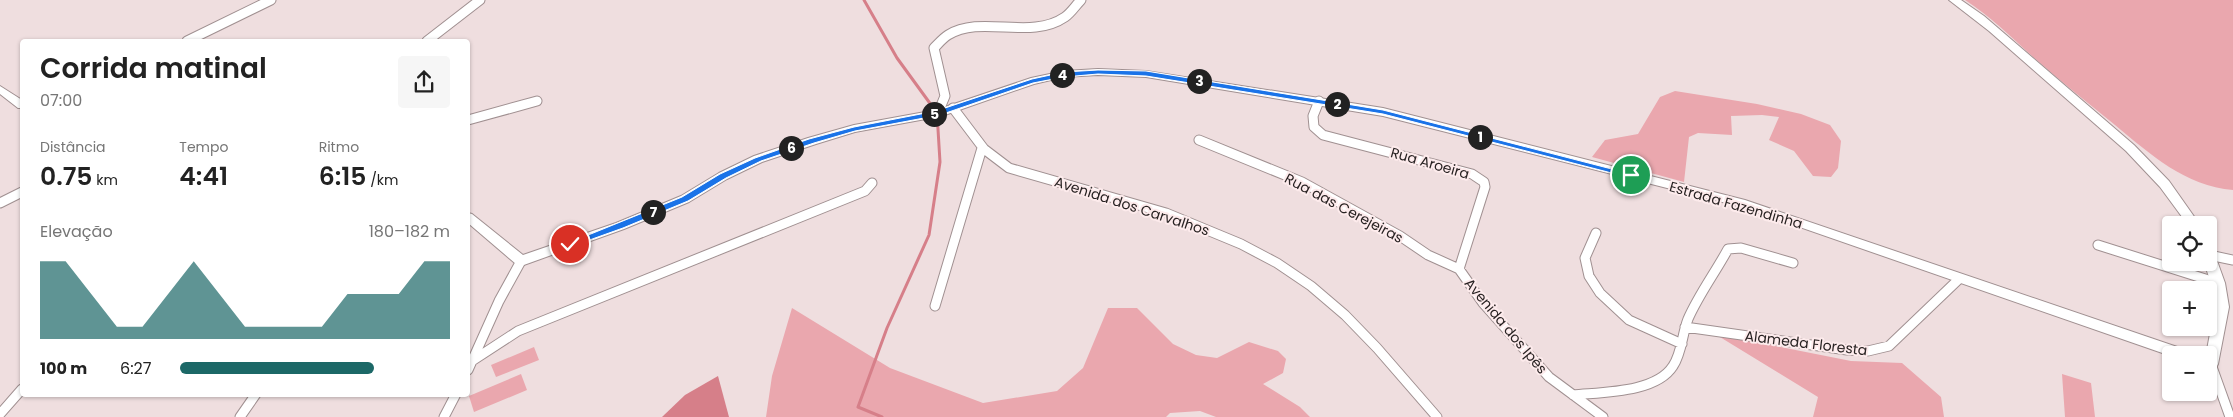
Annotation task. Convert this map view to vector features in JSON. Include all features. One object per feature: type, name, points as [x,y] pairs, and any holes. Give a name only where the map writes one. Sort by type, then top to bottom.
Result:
[{"type":"street","points":[[191,39],[271,0]]},
{"type":"street","points":[[429,39],[480,0]]},
{"type":"street","points":[[934,114],[943,103],[945,96],[934,48],[939,40],[949,31],[958,25],[972,22],[1027,26],[1055,23],[1065,18],[1081,0]]},
{"type":"street","points":[[1954,0],[1984,22],[2135,152],[2169,186],[2188,216]]},
{"type":"street","name":"Estrada Fazendinha","points":[[953,108],[1032,81],[1064,74],[1098,72],[1146,74],[1383,112],[1745,204],[2162,348]]},
{"type":"street","points":[[0,89],[20,104]]},
{"type":"street","points":[[470,119],[537,101]]},
{"type":"street","name":"Rua Aroeira","points":[[1319,101],[1314,116],[1314,127],[1323,135],[1472,174],[1484,182],[1485,187],[1459,269]]},
{"type":"street","points":[[470,365],[521,261],[620,226],[685,199],[723,176],[758,159],[854,129],[934,114],[953,108]]},
{"type":"street","name":"Avenida dos Carvalhos","points":[[953,108],[992,159],[1009,168],[1173,216],[1222,235],[1272,260],[1312,287],[1344,315],[1437,417]]},
{"type":"street","name":"Rua das Cerejeiras","points":[[1199,140],[1302,182],[1400,236],[1428,255],[1459,269]]},
{"type":"street","points":[[935,306],[982,148]]},
{"type":"street","points":[[470,365],[518,331],[865,191],[872,183]]},
{"type":"street","points":[[0,203],[20,193]]},
{"type":"street","points":[[470,219],[521,261]]},
{"type":"street","points":[[1596,234],[1585,257],[1594,284],[1618,311],[1629,320],[1682,344]]},
{"type":"street","points":[[2098,245],[2218,282]]},
{"type":"street","points":[[1573,395],[1648,385],[1664,377],[1674,366],[1682,344],[1685,327],[1728,249],[1741,248],[1793,263]]},
{"type":"street","points":[[2217,257],[2233,260]]},
{"type":"street","name":"Avenida dos Ipês","points":[[1459,269],[1483,303],[1549,377],[1603,417]]},
{"type":"street","points":[[2214,271],[2222,307],[2214,346]]},
{"type":"street","name":"Alameda Floresta","points":[[1685,327],[1847,350],[1880,351],[1889,346],[1959,279]]},
{"type":"street","points":[[2217,383],[2230,417]]},
{"type":"street","points":[[0,414],[20,391]]},
{"type":"street","points":[[240,417],[254,397]]},
{"type":"street","points":[[444,417],[454,397]]},
{"type":"shaded area","points":[[1965,0],[2233,0],[2233,190],[2199,182],[2169,167],[2141,147],[2052,74],[1991,19]]},
{"type":"shaded area","points":[[1675,91],[1757,104],[1801,114],[1830,125],[1841,141],[1838,168],[1831,177],[1813,176],[1794,151],[1769,140],[1779,117],[1762,115],[1731,116],[1732,135],[1698,133],[1689,137],[1684,182],[1592,157],[1605,140],[1638,134],[1660,97]]},
{"type":"shaded area","points":[[792,308],[890,368],[983,403],[1057,391],[1083,368],[1108,308],[1137,308],[1173,344],[1196,355],[1217,358],[1249,342],[1278,351],[1286,359],[1283,373],[1263,384],[1300,407],[1310,417],[1216,417],[1200,411],[1170,413],[1166,417],[766,417],[772,376]]},
{"type":"shaded area","points":[[1715,334],[1851,361],[1902,363],[1941,397],[1944,417],[1813,417],[1818,397]]},
{"type":"shaded area","points":[[534,347],[539,360],[496,377],[491,365]]},
{"type":"shaded area","points":[[521,374],[527,390],[474,412],[470,396]]},
{"type":"shaded area","points":[[2062,374],[2091,383],[2095,417],[2065,417]]},
{"type":"shaded area","points":[[718,376],[729,417],[662,417],[685,395]]},
{"type":"waterway","points":[[864,0],[897,58],[937,113],[940,162],[929,235],[887,328],[858,407],[882,417]]},
{"type":"route","points":[[570,244],[685,199],[723,176],[758,159],[854,129],[938,113],[1032,81],[1064,74],[1098,72],[1146,74],[1383,112],[1631,175]]}]
